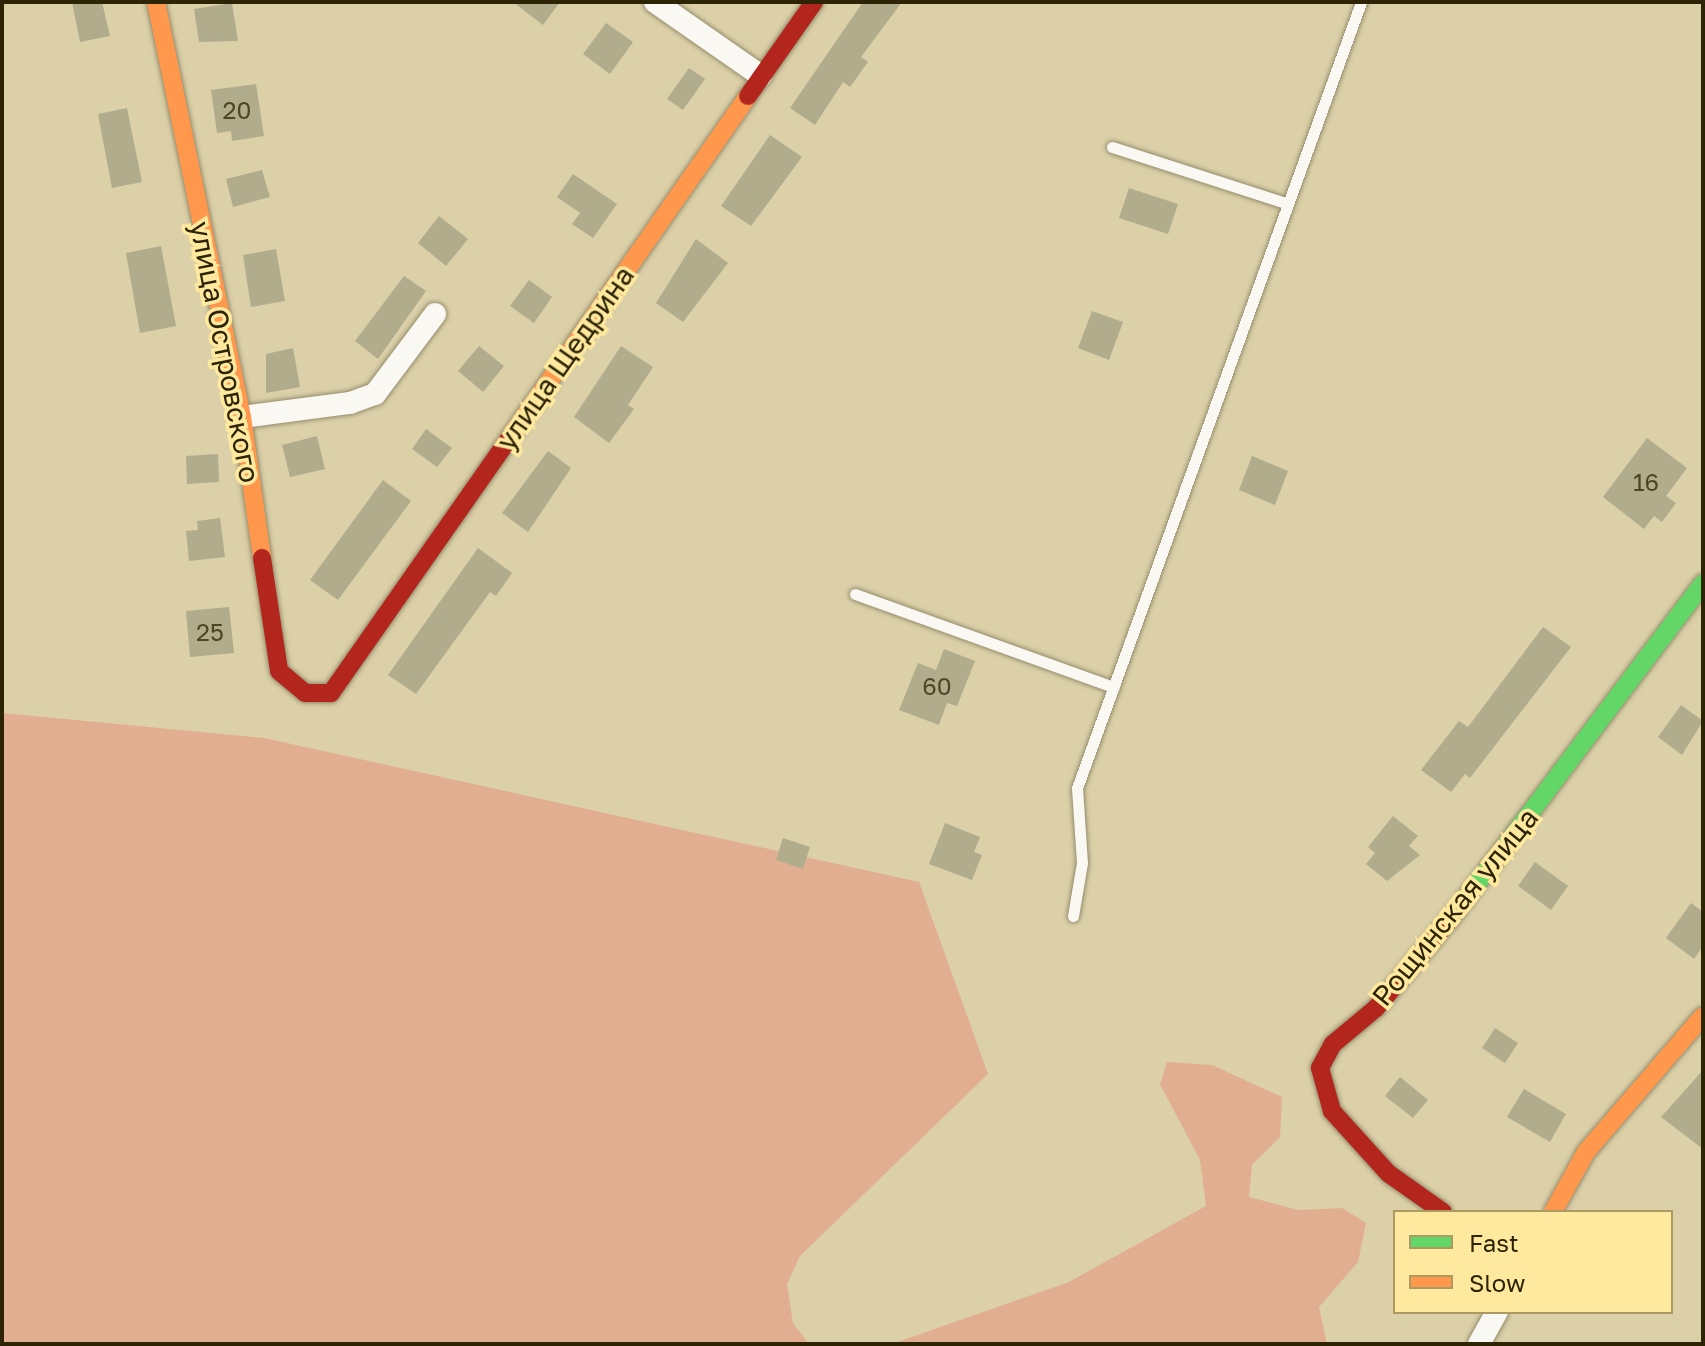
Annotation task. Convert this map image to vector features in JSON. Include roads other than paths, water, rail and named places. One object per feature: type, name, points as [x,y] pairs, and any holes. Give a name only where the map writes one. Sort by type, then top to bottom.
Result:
[{"type":"street","name":"улица Островского","points":[[156,2],[242,417],[279,671],[305,693]]},
{"type":"street","points":[[655,2],[761,76]]},
{"type":"street","name":"улица Щедрина","points":[[305,693],[331,693],[814,2]]},
{"type":"street","points":[[242,417],[350,403],[375,394],[435,314]]},
{"type":"street","name":"Рощинская улица","points":[[1440,1210],[1388,1173],[1332,1111],[1320,1068],[1333,1044],[1376,1008],[1471,894],[1703,583]]},
{"type":"street","points":[[1554,1210],[1586,1152],[1703,1016]]},
{"type":"street","points":[[1479,1344],[1496,1314]]},
{"type":"lane","points":[[1073,916],[1082,863],[1077,788],[1361,2]]},
{"type":"lane","points":[[1112,147],[1288,204]]},
{"type":"lane","points":[[855,594],[1114,687]]}]
